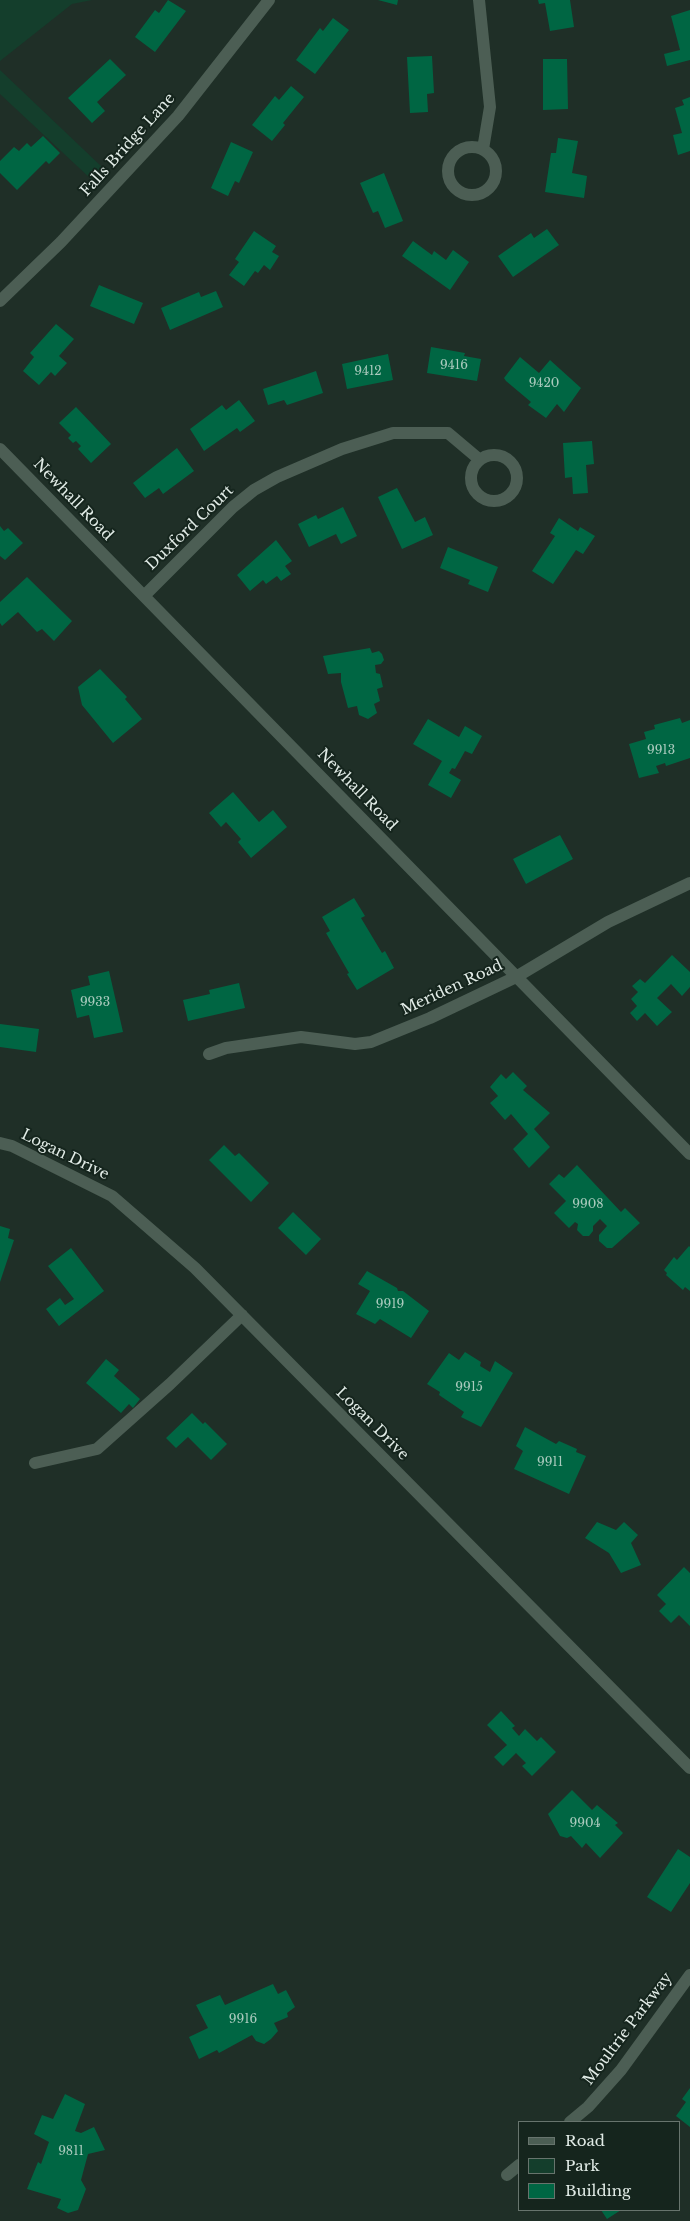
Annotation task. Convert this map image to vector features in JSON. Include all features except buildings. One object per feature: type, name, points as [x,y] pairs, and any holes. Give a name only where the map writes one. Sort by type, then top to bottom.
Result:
[{"type":"street","name":"Falls Bridge Lane","points":[[0,301],[61,242],[178,116],[269,0]]},
{"type":"street","points":[[479,0],[490,107],[483,149]]},
{"type":"street","name":"Duxford Court","points":[[144,596],[233,507],[254,490],[277,477],[342,449],[393,433],[448,433],[480,460]]},
{"type":"street","name":"Newhall Road","points":[[0,449],[690,1154]]},
{"type":"street","name":"Meriden Road","points":[[209,1054],[226,1048],[301,1037],[355,1044],[371,1042],[430,1018],[516,977],[608,922],[690,883]]},
{"type":"street","name":"Logan Drive","points":[[0,1143],[12,1146],[112,1196],[194,1268],[690,1768]]},
{"type":"street","points":[[35,1463],[97,1449],[170,1384],[242,1315]]},
{"type":"street","name":"Moultrie Parkway","points":[[571,2121],[588,2107],[621,2070],[690,1975]]},
{"type":"street","points":[[507,2175],[518,2166]]},
{"type":"green space","points":[[0,0],[92,0],[72,4],[0,61]]},
{"type":"green space","points":[[0,70],[102,167],[91,179],[0,94]]}]
